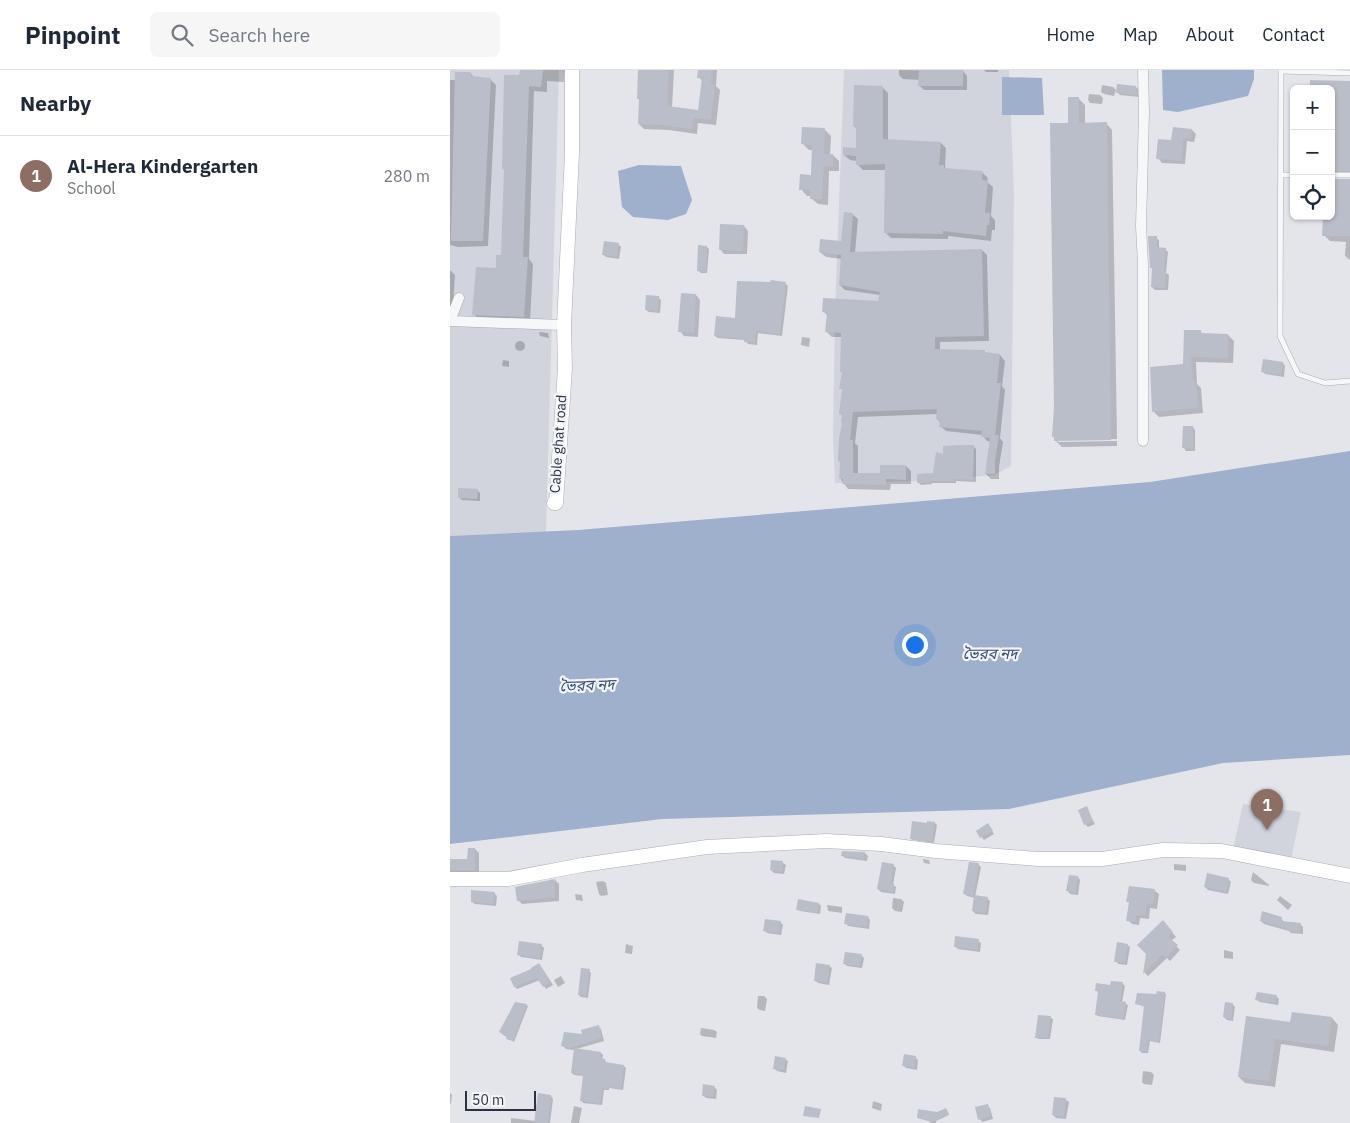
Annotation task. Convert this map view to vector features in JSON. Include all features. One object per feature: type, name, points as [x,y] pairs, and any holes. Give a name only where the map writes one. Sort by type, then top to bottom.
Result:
[{"type":"street","name":"Cable ghat road","points":[[571,70],[572,153],[564,325],[566,368],[556,503],[554,503],[563,369],[562,325],[570,155],[571,70]]},
{"type":"street","points":[[1143,70],[1144,112],[1141,226],[1143,265],[1143,441]]},
{"type":"street","points":[[459,298],[450,321],[562,325]]},
{"type":"street","points":[[450,880],[508,879],[582,865],[707,847],[826,841],[881,844],[936,852],[1038,859],[1102,859],[1163,850],[1222,851],[1350,876]]},
{"type":"lane","points":[[1350,73],[1281,71],[1280,336],[1298,374],[1325,383],[1350,381]]},
{"type":"lane","points":[[1281,175],[1290,175]]},
{"type":"lane","points":[[1335,175],[1350,175]]},
{"type":"shaded area","points":[[450,70],[559,70],[546,532],[450,536]]},
{"type":"shaded area","points":[[844,70],[1009,70],[1014,193],[1011,466],[994,475],[927,481],[835,483],[833,436],[835,311]]},
{"type":"shaded area","points":[[1243,804],[1301,812],[1291,859],[1233,849]]},
{"type":"water","points":[[1162,70],[1254,70],[1254,79],[1248,96],[1178,112],[1163,110]]},
{"type":"water","points":[[1002,77],[1042,78],[1044,115],[1002,115]]},
{"type":"water","points":[[639,165],[681,166],[692,200],[686,214],[668,220],[633,217],[622,207],[618,171]]},
{"type":"water","name":"ভৈরব নদ","points":[[1350,451],[1350,755],[1223,763],[1009,809],[662,819],[450,844],[450,536],[578,530],[1150,482]]},
{"type":"building","points":[[520,70],[543,70],[541,87],[529,86],[523,257],[528,257],[524,317],[472,315],[476,267],[496,268],[496,255],[501,255],[504,169],[502,169],[504,75],[519,75]]},
{"type":"building","points":[[638,70],[669,70],[667,106],[698,110],[702,78],[697,78],[698,70],[712,70],[711,83],[715,84],[711,120],[694,118],[692,129],[638,124]]},
{"type":"building","points":[[919,70],[963,70],[963,86],[918,86]]},
{"type":"building","points":[[455,72],[471,72],[471,76],[491,78],[483,241],[451,241]]},
{"type":"building","points":[[1310,80],[1350,81],[1350,171],[1335,171],[1335,85],[1310,85]]},
{"type":"building","points":[[1117,84],[1136,86],[1137,95],[1116,93]]},
{"type":"building","points":[[854,85],[883,86],[883,139],[941,142],[939,165],[944,165],[944,168],[983,171],[982,180],[988,181],[985,213],[990,213],[986,236],[943,231],[943,234],[884,233],[885,164],[856,165],[856,156],[843,155],[843,147],[856,148],[856,127],[853,127]]},
{"type":"building","points":[[1068,97],[1079,97],[1079,123],[1107,122],[1111,440],[1054,441],[1054,437],[1052,437],[1054,407],[1050,123],[1068,123]]},
{"type":"building","points":[[802,127],[825,128],[824,154],[833,154],[833,166],[824,166],[822,199],[810,199],[810,190],[799,190],[800,174],[811,175],[812,145],[801,144]]},
{"type":"building","points":[[1173,127],[1192,129],[1191,139],[1183,138],[1182,161],[1156,159],[1158,139],[1171,140]]},
{"type":"building","points":[[1335,179],[1350,179],[1350,236],[1322,236],[1323,220],[1335,220]]},
{"type":"building","points":[[844,212],[853,213],[850,252],[982,249],[984,336],[935,337],[935,349],[985,350],[985,352],[1000,354],[997,383],[1001,383],[995,435],[999,435],[995,474],[985,474],[990,438],[981,437],[982,431],[939,427],[940,420],[936,419],[937,409],[853,412],[850,440],[853,440],[853,473],[880,473],[880,465],[906,465],[906,480],[886,479],[886,485],[842,484],[843,479],[839,479],[839,439],[842,423],[842,415],[839,414],[842,389],[839,389],[842,372],[840,372],[841,333],[825,332],[827,313],[822,312],[823,298],[878,301],[880,292],[839,285],[841,255],[819,252],[820,239],[841,241]]},
{"type":"building","points":[[720,224],[744,225],[743,251],[719,250]]},
{"type":"building","points":[[1148,236],[1157,236],[1157,247],[1166,248],[1165,288],[1151,287],[1152,268],[1150,268]]},
{"type":"building","points":[[604,241],[619,243],[617,257],[602,255]]},
{"type":"building","points":[[698,245],[707,246],[706,272],[697,271]]},
{"type":"building","points":[[771,280],[786,282],[780,334],[756,331],[755,343],[744,342],[744,339],[714,336],[716,316],[735,318],[737,281],[770,282]]},
{"type":"building","points":[[681,293],[696,294],[694,333],[678,332]]},
{"type":"building","points":[[646,295],[659,296],[658,311],[645,310]]},
{"type":"building","points":[[1184,330],[1201,330],[1201,333],[1228,334],[1228,358],[1191,357],[1193,381],[1196,381],[1198,408],[1152,412],[1150,367],[1183,364]]},
{"type":"building","points":[[1263,359],[1283,362],[1281,375],[1261,372]]},
{"type":"building","points":[[1183,426],[1193,426],[1193,449],[1182,448]]},
{"type":"building","points":[[974,445],[973,480],[954,479],[954,481],[917,483],[917,474],[933,473],[936,452],[943,454],[943,446]]},
{"type":"building","points":[[458,488],[478,489],[477,499],[458,498]]},
{"type":"building","points":[[1087,806],[1093,821],[1084,825],[1078,810]]},
{"type":"building","points":[[912,821],[935,822],[932,842],[910,839]]},
{"type":"building","points":[[988,823],[993,831],[980,838],[976,831]]},
{"type":"building","points":[[468,848],[475,848],[475,870],[450,870],[450,859],[467,859]]},
{"type":"building","points":[[842,851],[865,852],[864,859],[841,856]]},
{"type":"building","points":[[771,860],[783,861],[782,872],[770,870]]},
{"type":"building","points":[[882,862],[894,864],[891,883],[894,883],[893,892],[877,889]]},
{"type":"building","points":[[969,862],[979,863],[973,896],[963,894]]},
{"type":"building","points":[[1207,873],[1229,878],[1226,892],[1204,887]]},
{"type":"building","points":[[1069,875],[1078,876],[1076,893],[1066,891]]},
{"type":"building","points":[[555,879],[555,897],[517,901],[515,887]]},
{"type":"building","points":[[1129,886],[1155,889],[1153,905],[1147,904],[1145,916],[1136,915],[1135,922],[1126,921],[1129,902],[1126,902]]},
{"type":"building","points":[[471,890],[495,892],[493,904],[471,902]]},
{"type":"building","points":[[974,895],[988,897],[985,913],[972,911]]},
{"type":"building","points":[[798,899],[819,903],[818,913],[796,910]]},
{"type":"building","points":[[1262,911],[1282,917],[1281,921],[1301,923],[1300,932],[1287,930],[1260,921]]},
{"type":"building","points":[[846,913],[868,916],[867,927],[844,924]]},
{"type":"building","points":[[765,919],[781,921],[779,933],[763,931]]},
{"type":"building","points":[[1163,920],[1173,932],[1168,937],[1178,945],[1166,958],[1162,955],[1143,974],[1146,954],[1137,945]]},
{"type":"building","points":[[955,936],[979,939],[977,950],[954,947]]},
{"type":"building","points":[[519,941],[542,944],[540,958],[517,955]]},
{"type":"building","points":[[1117,942],[1128,944],[1125,963],[1114,962]]},
{"type":"building","points":[[845,952],[862,954],[860,966],[843,964]]},
{"type":"building","points":[[539,963],[551,982],[543,987],[537,978],[514,987],[510,978],[531,969]]},
{"type":"building","points":[[816,963],[830,965],[827,983],[814,981]]},
{"type":"building","points":[[581,968],[590,969],[586,996],[578,995]]},
{"type":"building","points":[[1111,981],[1123,982],[1120,1001],[1126,1002],[1123,1019],[1095,1015],[1098,991],[1095,991],[1096,983],[1110,985]]},
{"type":"building","points":[[1157,991],[1165,992],[1159,1042],[1148,1040],[1147,1052],[1139,1051],[1144,1006],[1135,1004],[1137,993],[1156,994]]},
{"type":"building","points":[[1257,992],[1277,995],[1275,1003],[1255,1000]]},
{"type":"building","points":[[515,1002],[527,1004],[513,1041],[506,1039],[507,1036],[499,1032]]},
{"type":"building","points":[[1225,1002],[1233,1003],[1231,1019],[1223,1017]]},
{"type":"building","points":[[1292,1012],[1332,1017],[1328,1046],[1275,1039],[1269,1081],[1238,1077],[1246,1016],[1290,1022]]},
{"type":"building","points":[[1038,1015],[1051,1016],[1048,1038],[1035,1038]]},
{"type":"building","points":[[599,1025],[602,1038],[570,1048],[561,1046],[564,1032],[582,1034],[581,1030]]},
{"type":"building","points":[[574,1048],[601,1052],[600,1058],[605,1059],[605,1062],[624,1065],[621,1089],[602,1088],[600,1104],[580,1101],[583,1075],[571,1073]]},
{"type":"building","points":[[904,1054],[916,1056],[914,1068],[902,1066]]},
{"type":"building","points":[[775,1056],[786,1058],[784,1070],[773,1069]]},
{"type":"building","points":[[703,1084],[715,1086],[713,1097],[702,1096]]},
{"type":"building","points":[[538,1093],[551,1095],[548,1123],[534,1123]]},
{"type":"building","points":[[1054,1097],[1066,1098],[1064,1117],[1052,1115]]},
{"type":"building","points":[[988,1104],[991,1116],[978,1120],[975,1107]]},
{"type":"building","points":[[805,1106],[821,1109],[819,1118],[803,1116]]},
{"type":"building","points":[[946,1108],[949,1114],[932,1122],[917,1118],[918,1109],[937,1112]]},
{"type":"place","name":"Al-Hera Kindergarten","points":[[1267,830]]}]
